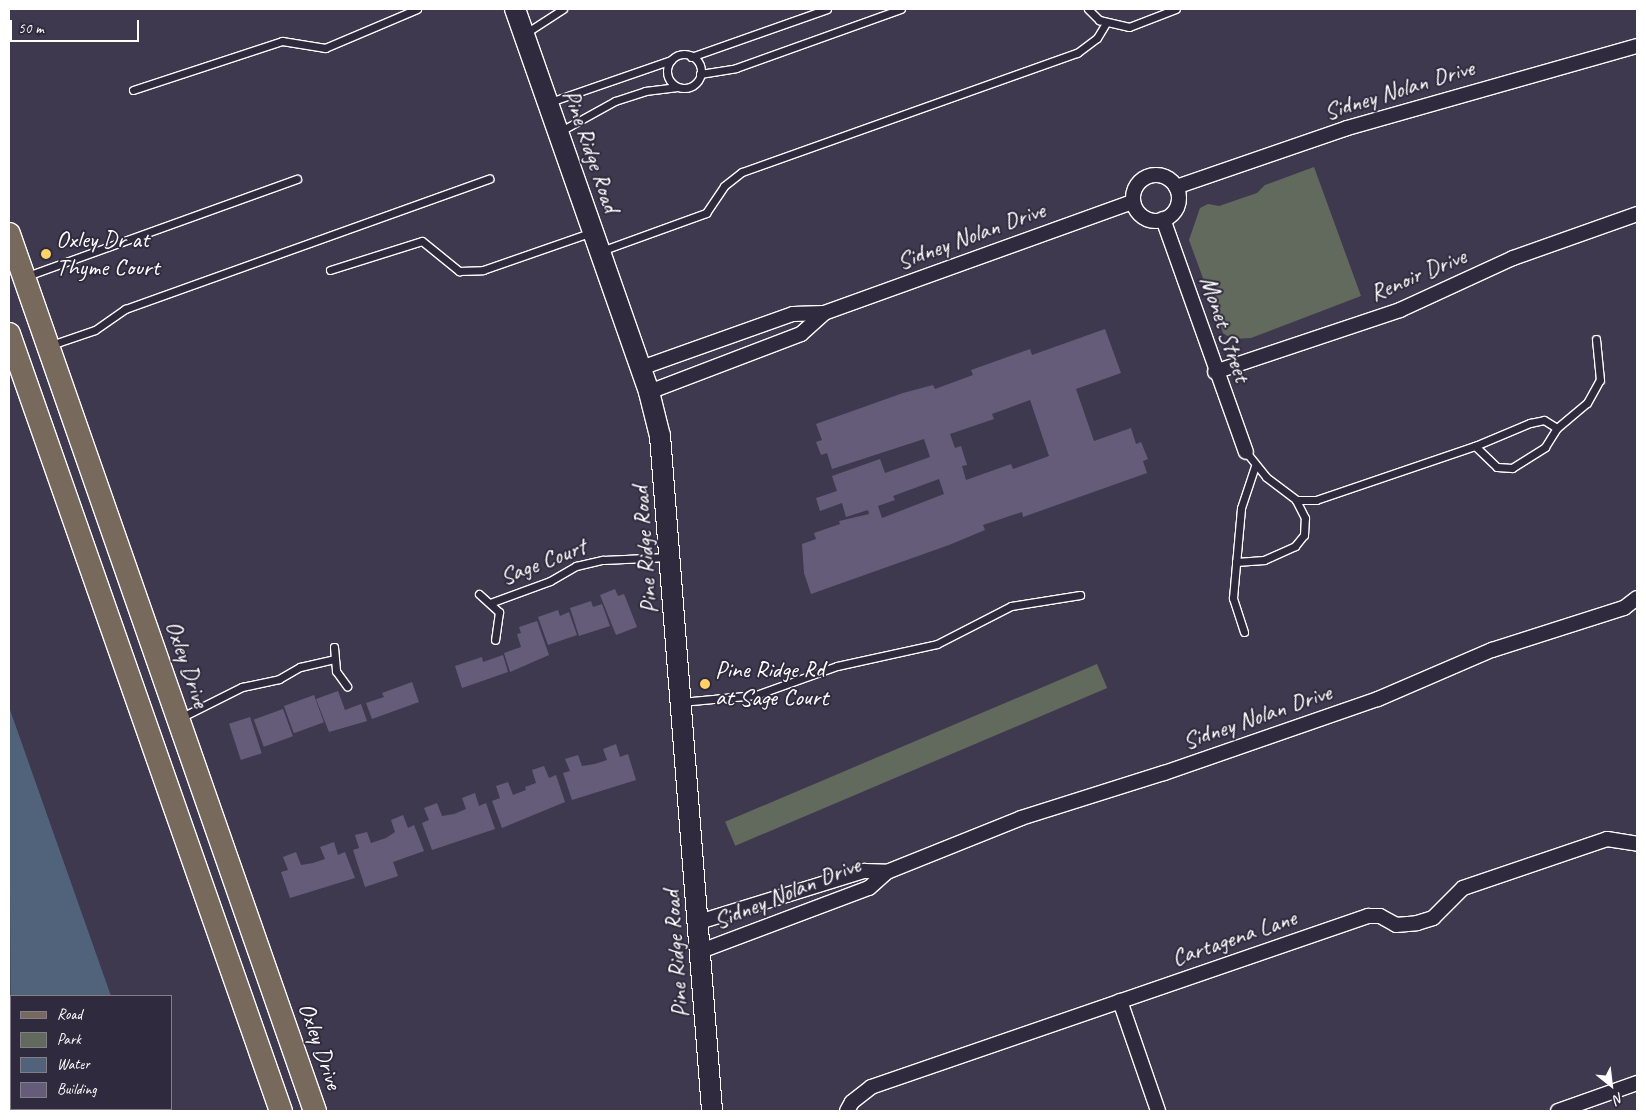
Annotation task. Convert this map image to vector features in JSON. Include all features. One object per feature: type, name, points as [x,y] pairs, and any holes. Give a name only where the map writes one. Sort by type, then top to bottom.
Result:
[{"type":"main road","name":"Oxley Drive","points":[[9,234],[315,1111]]},
{"type":"main road","points":[[9,334],[280,1111]]},
{"type":"street","name":"Pine Ridge Road","points":[[515,9],[649,392],[660,436],[699,922],[712,1111]]},
{"type":"street","name":"Sidney Nolan Drive","points":[[1176,187],[1347,128],[1637,46]]},
{"type":"street","points":[[1152,175],[1166,177],[1176,187],[1177,206],[1163,219],[1155,220],[1141,215],[1133,202],[1139,182],[1152,175]]},
{"type":"street","name":"Sidney Nolan Drive","points":[[640,368],[794,314],[824,313],[1133,202]]},
{"type":"street","name":"Renoir Drive","points":[[1215,372],[1400,310],[1513,258],[1637,214]]},
{"type":"street","name":"Monet Street","points":[[1163,219],[1215,372],[1246,452]]},
{"type":"street","name":"Sidney Nolan Drive","points":[[649,392],[801,334],[824,313]]},
{"type":"street","name":"Sidney Nolan Drive","points":[[701,951],[868,888],[887,872],[1021,818],[1164,773],[1378,699],[1492,650],[1624,608],[1637,598]]},
{"type":"street","name":"Cartagena Lane","points":[[847,1111],[852,1102],[871,1087],[1368,916],[1380,916],[1396,925],[1417,923],[1433,918],[1463,888],[1607,840],[1637,844]]},
{"type":"street","name":"Sidney Nolan Drive","points":[[699,922],[864,871],[887,872]]},
{"type":"street","points":[[1120,1001],[1158,1111]]},
{"type":"street","points":[[1558,1111],[1637,1084]]},
{"type":"lane","points":[[133,90],[282,41],[325,48],[417,9]]},
{"type":"lane","points":[[524,34],[563,9]]},
{"type":"lane","points":[[691,56],[827,9]]},
{"type":"lane","points":[[700,74],[736,68],[900,9]]},
{"type":"lane","points":[[1088,9],[1106,23],[1129,28],[1176,9]]},
{"type":"lane","points":[[600,252],[706,213],[724,186],[742,172],[1077,53],[1088,47],[1106,23]]},
{"type":"lane","points":[[548,103],[684,54],[691,56],[697,61],[700,74],[694,85],[645,91],[615,101],[558,132]]},
{"type":"lane","points":[[671,60],[667,73],[676,87]]},
{"type":"lane","points":[[24,277],[297,179]]},
{"type":"lane","points":[[48,346],[95,330],[125,309],[489,179]]},
{"type":"lane","points":[[330,270],[422,241],[459,271],[483,270],[593,232]]},
{"type":"lane","points":[[1475,446],[1497,467],[1512,468],[1545,447],[1556,428],[1587,403],[1600,380],[1596,339]]},
{"type":"lane","points":[[1296,500],[1316,500],[1352,490],[1475,446],[1530,423],[1544,420],[1556,428]]},
{"type":"lane","points":[[1236,562],[1264,560],[1295,546],[1304,535],[1305,518],[1296,500],[1255,466],[1246,452]]},
{"type":"lane","points":[[1244,632],[1233,598],[1241,508],[1255,466]]},
{"type":"lane","name":"Sage Court","points":[[490,603],[585,564],[603,560],[670,557]]},
{"type":"lane","points":[[479,594],[499,612],[495,640]]},
{"type":"lane","points":[[681,702],[756,695],[837,666],[937,644],[1011,606],[1080,595]]},
{"type":"lane","points":[[334,647],[336,671],[347,686]]},
{"type":"lane","points":[[178,719],[242,687],[279,679],[300,667],[334,659]]},
{"type":"green space","points":[[1314,167],[1361,296],[1251,338],[1232,339],[1223,333],[1189,240],[1200,208],[1208,204],[1219,206],[1257,193],[1265,185]]},
{"type":"green space","points":[[1097,664],[1107,688],[735,846],[725,822]]},
{"type":"water","points":[[9,707],[111,995],[11,995]]},
{"type":"water","points":[[28,1110],[150,1110],[150,1111]]},
{"type":"building","points":[[1105,329],[1121,373],[1076,389],[1094,441],[1131,428],[1136,444],[1141,442],[1148,459],[1143,461],[1147,473],[1023,517],[1022,512],[983,525],[985,530],[949,545],[811,594],[804,573],[802,544],[816,539],[814,533],[840,524],[839,521],[869,514],[868,510],[846,517],[842,503],[820,511],[816,498],[837,491],[832,476],[880,459],[885,473],[930,457],[924,439],[832,469],[827,453],[821,455],[816,442],[822,440],[816,424],[903,393],[933,385],[935,389],[973,375],[971,370],[1030,349],[1032,355]],"holes":[[[1030,400],[1049,456],[1013,469],[1011,464],[966,480],[962,466],[967,465],[961,446],[955,448],[950,434],[994,419],[992,414]],[[939,479],[944,494],[882,518],[878,506],[895,500],[893,496]]]},
{"type":"building","points":[[615,589],[618,596],[624,594],[637,627],[616,635],[600,595]]},
{"type":"building","points":[[591,601],[593,607],[602,604],[610,626],[579,636],[570,608]]},
{"type":"building","points":[[558,610],[560,616],[569,612],[577,635],[548,645],[538,617]]},
{"type":"building","points":[[537,621],[549,655],[510,672],[504,653],[521,647],[517,634],[521,633],[519,627]]},
{"type":"building","points":[[503,655],[508,672],[462,688],[455,666],[482,657],[483,662]]},
{"type":"building","points":[[412,682],[419,702],[372,719],[366,703],[384,697],[382,693]]},
{"type":"building","points":[[338,691],[345,710],[361,704],[367,721],[329,732],[316,699]]},
{"type":"building","points":[[314,695],[324,722],[294,733],[284,706]]},
{"type":"building","points":[[283,709],[293,736],[264,747],[254,720]]},
{"type":"building","points":[[250,717],[262,753],[241,760],[229,724]]},
{"type":"building","points":[[616,744],[620,757],[628,754],[636,780],[572,800],[563,773],[570,771],[565,759],[578,755],[582,766],[595,764],[607,760],[603,749]]},
{"type":"building","points":[[544,766],[549,778],[556,775],[565,802],[502,828],[492,801],[500,798],[496,786],[508,782],[513,795],[526,790],[525,787],[536,783],[532,770]]},
{"type":"building","points":[[475,793],[479,806],[486,803],[495,829],[432,850],[422,823],[429,820],[424,808],[437,803],[442,816],[454,814],[466,809],[462,798]]},
{"type":"building","points":[[403,815],[408,828],[414,825],[424,851],[393,862],[398,876],[365,887],[353,850],[359,848],[355,835],[367,832],[371,843],[386,838],[395,832],[391,820]]},
{"type":"building","points":[[334,842],[338,855],[345,852],[355,878],[290,898],[281,872],[288,870],[283,857],[296,852],[301,865],[313,863],[325,859],[320,847]]},
{"type":"place","name":"Oxley Dr at Thyme Court","points":[[46,254]]},
{"type":"place","name":"Pine Ridge Rd at Sage Court","points":[[705,684]]}]
